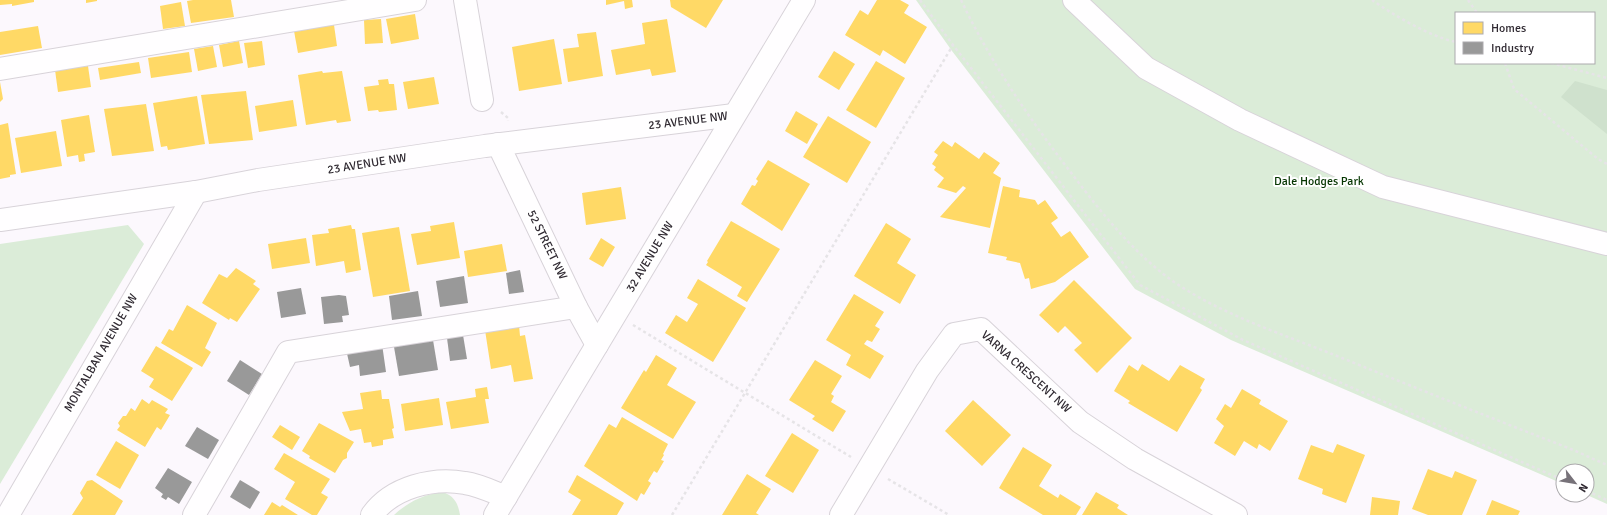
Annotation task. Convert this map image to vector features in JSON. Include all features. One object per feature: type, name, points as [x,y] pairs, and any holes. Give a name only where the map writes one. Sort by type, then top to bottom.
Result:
[{"type":"street","points":[[0,69],[415,0]]},
{"type":"street","points":[[465,0],[482,100]]},
{"type":"street","name":"32 AVENUE NW","points":[[501,506],[804,0]]},
{"type":"street","points":[[1074,0],[1146,68],[1240,120],[1383,187],[1607,244]]},
{"type":"street","name":"23 AVENUE NW","points":[[0,220],[196,192],[258,180],[498,144],[734,116]]},
{"type":"street","name":"52 STREET NW","points":[[498,144],[576,307],[597,345]]},
{"type":"street","name":"MONTALBAN AVENUE NW","points":[[8,515],[196,192]]},
{"type":"street","points":[[194,515],[288,352],[576,307]]},
{"type":"street","name":"VARNA CRESCENT NW","points":[[841,515],[927,371],[954,334],[981,329],[1080,422],[1135,458],[1236,515]]},
{"type":"street","points":[[372,515],[377,508],[403,489],[438,482],[466,483],[501,506]]},
{"type":"path","points":[[920,0],[953,45],[1140,286],[1243,340],[1555,476]]},
{"type":"path","points":[[962,0],[980,39],[1040,132],[1088,195],[1134,249],[1176,283],[1215,306],[1571,449],[1607,465]]},
{"type":"path","points":[[1372,0],[1384,9],[1443,39],[1455,42]]},
{"type":"path","points":[[1468,0],[1476,12]]},
{"type":"path","points":[[672,515],[953,45]]},
{"type":"path","points":[[1505,64],[1514,89],[1598,159],[1607,164]]},
{"type":"path","points":[[1555,64],[1607,78]]},
{"type":"path","points":[[482,100],[498,109],[508,118],[510,130],[498,144]]},
{"type":"path","points":[[615,315],[949,515]]},
{"type":"path","points":[[1595,495],[1607,500]]},
{"type":"green space","name":"Dale Hodges Park","points":[[916,0],[1607,0],[1607,504],[1595,499],[1595,463],[1555,463],[1555,481],[1231,340],[1135,289],[952,51]]},
{"type":"green space","points":[[1575,81],[1607,90],[1607,134],[1561,97]]},
{"type":"green space","points":[[128,225],[144,244],[0,484],[0,244]]},
{"type":"green space","points":[[443,492],[455,500],[460,515],[394,515],[417,499]]},
{"type":"building: Homes","points":[[0,0],[34,0],[34,2],[12,6],[12,4],[0,5]]},
{"type":"building: Homes","points":[[86,0],[97,0],[97,1],[86,3]]},
{"type":"building: Homes","points":[[231,0],[234,17],[191,23],[187,1]]},
{"type":"building: Homes","points":[[606,0],[632,0],[633,7],[625,9],[624,1],[606,5]]},
{"type":"building: Homes","points":[[670,0],[723,0],[706,28],[671,7]]},
{"type":"building: Homes","points":[[877,0],[900,0],[909,5],[904,13],[927,27],[905,64],[883,50],[880,56],[845,35],[860,10],[868,15]]},
{"type":"building: Homes","points":[[181,2],[185,26],[163,29],[160,6]]},
{"type":"building: Homes","points":[[415,14],[419,39],[391,44],[386,19]]},
{"type":"building: Homes","points":[[381,19],[383,43],[365,44],[364,20]]},
{"type":"building: Homes","points":[[667,19],[676,72],[652,76],[650,69],[616,75],[611,50],[645,44],[642,23]]},
{"type":"building: Homes","points":[[334,25],[337,46],[298,53],[294,31]]},
{"type":"building: Homes","points":[[38,26],[42,48],[0,55],[0,32]]},
{"type":"building: Homes","points":[[596,32],[603,76],[568,82],[563,49],[579,47],[577,34]]},
{"type":"building: Homes","points":[[554,39],[562,84],[519,91],[512,47]]},
{"type":"building: Homes","points":[[239,41],[243,63],[223,67],[219,45]]},
{"type":"building: Homes","points":[[262,41],[265,65],[248,68],[244,43]]},
{"type":"building: Homes","points":[[213,46],[217,67],[198,71],[194,49]]},
{"type":"building: Homes","points":[[834,51],[855,64],[839,90],[818,77]]},
{"type":"building: Homes","points":[[189,52],[192,72],[151,78],[148,58]]},
{"type":"building: Homes","points":[[876,61],[905,78],[876,128],[846,110]]},
{"type":"building: Homes","points":[[139,62],[141,73],[100,80],[98,68]]},
{"type":"building: Homes","points":[[88,66],[91,87],[58,92],[55,70]]},
{"type":"building: Homes","points":[[322,71],[323,73],[342,71],[351,121],[337,123],[336,120],[306,125],[298,75]]},
{"type":"building: Homes","points":[[434,77],[439,104],[408,109],[403,82]]},
{"type":"building: Homes","points":[[388,79],[389,84],[394,84],[397,110],[379,112],[378,110],[368,111],[364,87],[379,85],[378,80]]},
{"type":"building: Homes","points":[[0,82],[3,99],[0,102]]},
{"type":"building: Homes","points":[[246,91],[253,140],[209,144],[201,95]]},
{"type":"building: Homes","points":[[197,96],[205,144],[168,150],[167,146],[161,147],[153,103]]},
{"type":"building: Homes","points":[[293,100],[297,126],[259,132],[255,106]]},
{"type":"building: Homes","points":[[146,104],[154,151],[112,156],[104,109]]},
{"type":"building: Homes","points":[[796,111],[818,124],[807,144],[785,131]]},
{"type":"building: Homes","points":[[89,115],[95,152],[84,154],[85,161],[79,162],[78,155],[67,157],[61,120]]},
{"type":"building: Homes","points":[[828,116],[871,142],[847,183],[803,157]]},
{"type":"building: Homes","points":[[8,123],[16,174],[0,179],[0,125]]},
{"type":"building: Homes","points":[[56,131],[62,166],[21,173],[15,138]]},
{"type":"building: Homes","points":[[943,141],[952,147],[955,142],[979,159],[984,152],[1000,163],[993,173],[1001,178],[990,228],[940,217],[966,188],[963,186],[956,193],[937,187],[944,178],[934,170],[936,167],[932,164],[938,155],[934,152]]},
{"type":"building: Homes","points":[[768,160],[810,184],[782,231],[741,204],[752,185],[755,186],[758,181],[756,179]]},
{"type":"building: Homes","points":[[1003,186],[1020,190],[1019,197],[1035,200],[1038,205],[1045,200],[1058,218],[1051,223],[1061,237],[1070,231],[1089,257],[1055,282],[1031,289],[1029,278],[1025,279],[1020,263],[1006,260],[1007,257],[988,253]]},
{"type":"building: Homes","points":[[621,187],[626,219],[586,225],[582,193]]},
{"type":"building: Homes","points":[[731,221],[780,249],[747,302],[737,296],[742,287],[706,265]]},
{"type":"building: Homes","points":[[454,222],[460,258],[417,265],[411,234],[431,231],[430,226]]},
{"type":"building: Homes","points":[[886,223],[911,239],[897,263],[916,275],[900,304],[854,276]]},
{"type":"building: Homes","points":[[351,225],[352,229],[355,229],[361,270],[346,273],[344,261],[316,266],[312,235],[329,233],[328,229]]},
{"type":"building: Homes","points":[[399,227],[410,291],[373,297],[362,233]]},
{"type":"building: Homes","points":[[306,238],[310,263],[272,269],[268,244]]},
{"type":"building: Homes","points":[[601,238],[615,247],[603,267],[589,259]]},
{"type":"building: Homes","points":[[502,244],[507,271],[468,277],[464,251]]},
{"type":"building: Homes","points":[[236,268],[256,281],[253,284],[260,289],[237,322],[230,318],[229,320],[202,303],[219,274],[227,278]]},
{"type":"building: Homes","points":[[698,279],[746,308],[713,362],[665,333],[676,315],[687,322],[698,304],[687,298]]},
{"type":"building: Homes","points":[[1074,280],[1132,338],[1097,373],[1074,350],[1082,343],[1065,326],[1058,333],[1039,315]]},
{"type":"building: Homes","points":[[854,294],[884,312],[875,326],[880,329],[872,342],[867,340],[864,344],[884,356],[870,379],[846,365],[851,355],[826,340]]},
{"type":"building: Homes","points":[[187,305],[217,323],[205,348],[211,352],[202,367],[161,343],[169,329],[173,331]]},
{"type":"building: Homes","points":[[519,325],[520,336],[525,335],[533,379],[514,382],[511,365],[491,369],[485,330]]},
{"type":"building: Homes","points":[[156,346],[193,368],[172,401],[149,387],[154,379],[141,371]]},
{"type":"building: Homes","points":[[656,355],[677,368],[667,385],[696,402],[673,439],[621,408],[644,370],[646,372]]},
{"type":"building: Homes","points":[[815,360],[842,376],[831,394],[834,396],[831,402],[846,411],[833,432],[812,419],[815,416],[789,400]]},
{"type":"building: Homes","points":[[1142,364],[1169,381],[1180,365],[1205,379],[1200,388],[1202,390],[1177,432],[1128,403],[1130,401],[1114,391],[1129,365],[1138,371]]},
{"type":"building: Homes","points":[[487,387],[489,399],[485,399],[489,423],[451,429],[446,402],[476,397],[475,389]]},
{"type":"building: Homes","points":[[1242,389],[1261,400],[1259,404],[1288,421],[1270,451],[1259,444],[1257,449],[1244,441],[1235,456],[1214,443],[1224,426],[1216,419],[1225,404],[1231,408]]},
{"type":"building: Homes","points":[[381,390],[382,399],[389,399],[394,428],[392,429],[394,438],[383,440],[383,445],[372,447],[371,442],[364,443],[361,429],[350,431],[342,412],[363,409],[360,393]]},
{"type":"building: Homes","points":[[439,398],[443,425],[405,431],[401,404]]},
{"type":"building: Homes","points":[[142,399],[149,404],[152,400],[168,409],[165,413],[170,415],[161,430],[157,427],[145,447],[117,430],[120,426],[118,423],[123,416],[126,416],[131,408],[135,411]]},
{"type":"building: Homes","points":[[973,400],[1011,435],[982,466],[945,431]]},
{"type":"building: Homes","points":[[622,417],[668,444],[661,460],[664,461],[657,473],[654,471],[648,481],[651,483],[644,495],[641,493],[637,501],[584,466],[609,424],[616,428]]},
{"type":"building: Homes","points":[[319,423],[354,442],[347,453],[347,458],[343,460],[335,473],[309,458],[310,456],[302,451]]},
{"type":"building: Homes","points":[[280,425],[300,437],[292,450],[272,437]]},
{"type":"building: Homes","points":[[792,433],[819,450],[793,493],[765,476]]},
{"type":"building: Homes","points":[[116,441],[139,455],[120,489],[96,475]]},
{"type":"building: Homes","points":[[1337,444],[1365,455],[1346,503],[1322,494],[1323,489],[1298,479],[1311,445],[1333,453]]},
{"type":"building: Homes","points":[[1023,447],[1052,465],[1039,486],[1058,498],[1060,494],[1081,507],[1076,515],[1043,515],[999,488]]},
{"type":"building: Homes","points":[[284,453],[330,479],[321,493],[328,497],[317,515],[312,515],[285,499],[295,482],[274,469]]},
{"type":"building: Homes","points":[[1428,469],[1452,478],[1455,471],[1477,480],[1462,515],[1428,515],[1412,509]]},
{"type":"building: Homes","points":[[747,474],[771,489],[756,513],[759,515],[722,515]]},
{"type":"building: Homes","points":[[577,475],[624,503],[617,515],[572,515],[581,500],[568,492]]},
{"type":"building: Homes","points":[[92,480],[123,501],[115,515],[72,515],[83,498],[80,493],[87,481]]},
{"type":"building: Homes","points":[[1096,492],[1119,505],[1117,508],[1128,515],[1082,515]]},
{"type":"building: Homes","points":[[1372,497],[1400,501],[1398,515],[1370,515]]},
{"type":"building: Homes","points":[[1492,500],[1520,511],[1518,515],[1486,515]]},
{"type":"building: Homes","points":[[272,502],[280,507],[282,505],[298,515],[264,515]]},
{"type":"building: Industry","points":[[520,270],[524,292],[509,294],[506,273]]},
{"type":"building: Industry","points":[[464,276],[468,303],[440,307],[436,281]]},
{"type":"building: Industry","points":[[301,288],[306,314],[281,318],[277,292]]},
{"type":"building: Industry","points":[[418,291],[422,316],[392,320],[389,296]]},
{"type":"building: Industry","points":[[339,295],[346,296],[349,315],[342,316],[343,322],[324,324],[321,297]]},
{"type":"building: Industry","points":[[463,335],[467,359],[450,361],[447,338]]},
{"type":"building: Industry","points":[[433,340],[438,370],[399,376],[394,347]]},
{"type":"building: Industry","points":[[382,344],[386,372],[360,376],[359,365],[350,367],[346,349]]},
{"type":"building: Industry","points":[[240,360],[262,374],[249,395],[227,381]]},
{"type":"building: Industry","points":[[197,427],[219,440],[208,459],[185,446]]},
{"type":"building: Industry","points":[[168,468],[192,482],[179,504],[168,497],[166,500],[161,497],[163,494],[155,488]]},
{"type":"building: Industry","points":[[240,480],[260,492],[250,509],[230,497]]}]
